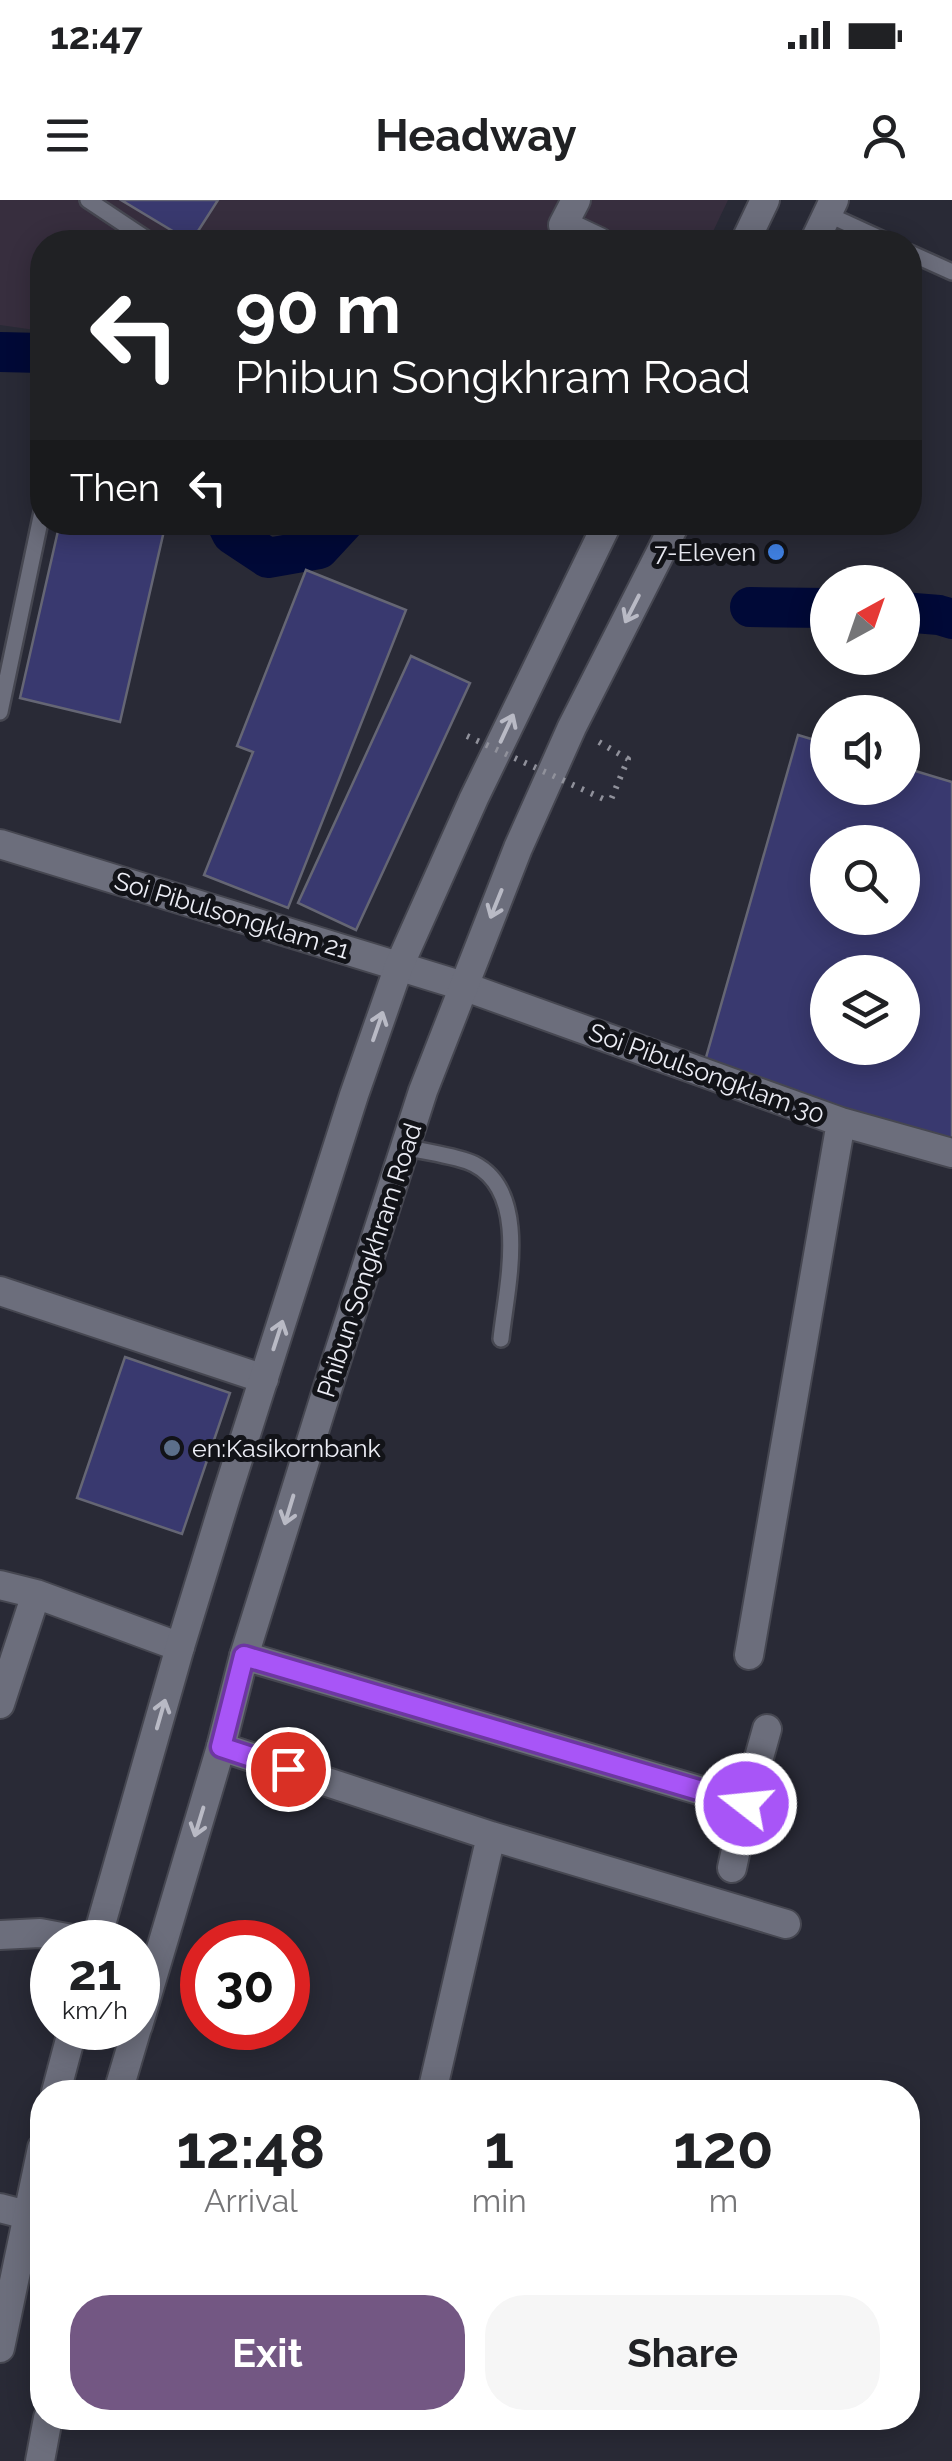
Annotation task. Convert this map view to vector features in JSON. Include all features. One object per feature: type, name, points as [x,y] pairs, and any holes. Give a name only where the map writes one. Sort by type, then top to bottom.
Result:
[{"type":"street","points":[[574,230],[563,225],[576,200]]},
{"type":"street","points":[[751,230],[765,200]]},
{"type":"street","points":[[820,230],[831,207]]},
{"type":"street","points":[[102,1920],[180,1647],[354,1094],[399,966],[488,767],[602,535]]},
{"type":"street","name":"Phibun Songkhram Road","points":[[160,1950],[244,1656],[423,1091],[518,848],[572,727],[669,535]]},
{"type":"street","name":"Soi Pibulsongklam 21","points":[[0,844],[464,986]]},
{"type":"street","name":"Soi Pibulsongklam 30","points":[[464,986],[841,1122],[952,1153]]},
{"type":"street","points":[[749,1655],[841,1122]]},
{"type":"street","points":[[0,1291],[264,1379]]},
{"type":"street","points":[[0,1584],[180,1647]]},
{"type":"street","points":[[0,1704],[36,1594]]},
{"type":"street","points":[[244,1656],[746,1804]]},
{"type":"street","points":[[732,1868],[767,1729]]},
{"type":"street","points":[[221,1747],[491,1836],[786,1924]]},
{"type":"street","points":[[435,2080],[491,1836]]},
{"type":"street","points":[[0,1934],[30,1933]]},
{"type":"street","points":[[59,2080],[67,2050]]},
{"type":"street","name":"Phibun Songkhram Road","points":[[122,2080],[130,2050]]},
{"type":"street","points":[[0,2348],[13,2212],[30,2174]]},
{"type":"street","points":[[44,2460],[47,2430]]},
{"type":"lane","points":[[88,200],[133,230]]},
{"type":"lane","points":[[831,207],[868,230]]},
{"type":"lane","points":[[922,258],[952,272]]},
{"type":"lane","points":[[0,712],[37,535]]},
{"type":"lane","points":[[405,1147],[474,1164],[495,1182],[506,1204],[512,1236],[501,1340]]},
{"type":"path","points":[[467,736],[610,802],[628,759]]},
{"type":"shaded area","points":[[0,200],[728,200],[714,230],[30,230],[30,329],[0,325]]},
{"type":"building","points":[[121,200],[218,200],[199,230],[171,230]]},
{"type":"building","points":[[57,535],[163,535],[120,722],[20,698]]},
{"type":"building","points":[[306,570],[406,610],[288,908],[204,875],[253,752],[237,746]]},
{"type":"building","points":[[411,656],[470,683],[356,930],[298,903]]},
{"type":"building","points":[[798,735],[810,739],[810,805],[920,805],[920,772],[952,782],[952,1146],[703,1068]]},
{"type":"building","points":[[125,1357],[230,1393],[182,1534],[77,1498]]},
{"type":"waterway","points":[[0,352],[30,353]]},
{"type":"waterway","points":[[234,535],[268,558],[319,549],[332,535]]},
{"type":"waterway","points":[[750,607],[810,608]]},
{"type":"waterway","points":[[920,613],[952,619]]},
{"type":"place","name":"7-Eleven","points":[[776,552]]},
{"type":"place","name":"en:Kasikornbank","points":[[172,1448]]},
{"type":"route","points":[[288,1769],[221,1747],[244,1656],[746,1804]]}]
